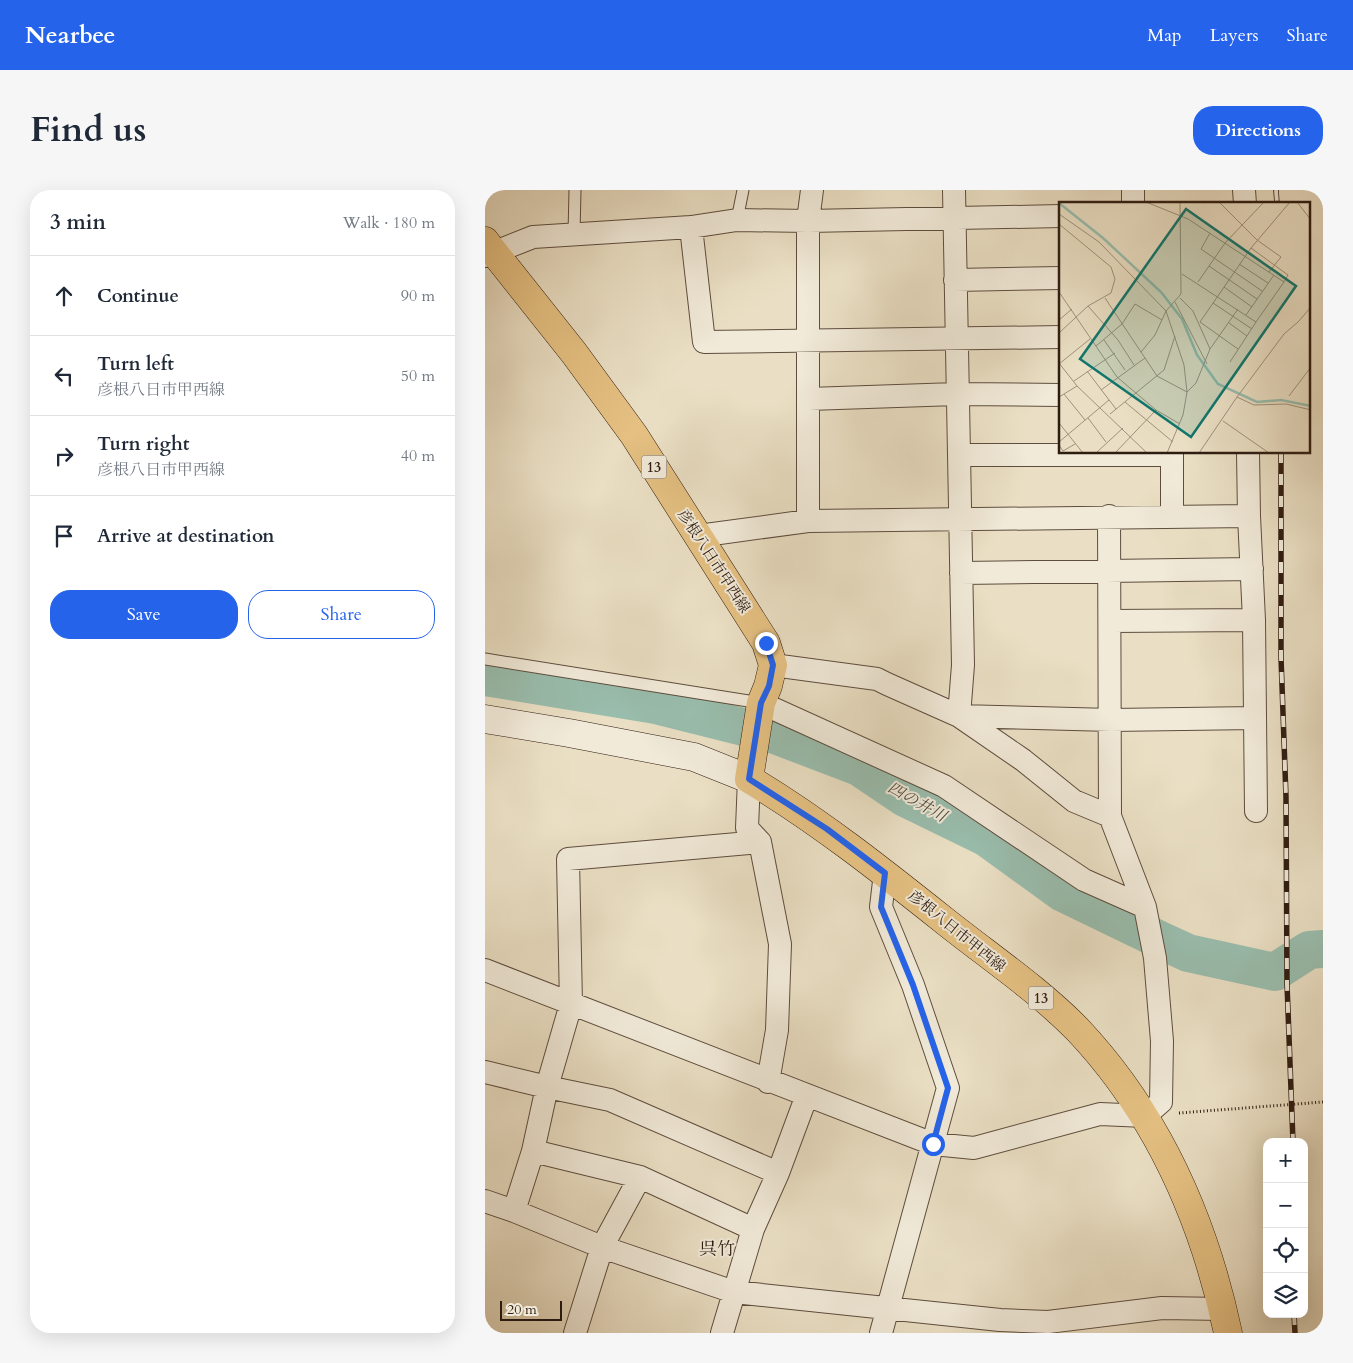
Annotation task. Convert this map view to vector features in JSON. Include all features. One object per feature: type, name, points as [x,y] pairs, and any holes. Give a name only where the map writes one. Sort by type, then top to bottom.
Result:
[{"type":"main road","name":"彦根八日市甲西線","points":[[488,250],[574,353],[634,435],[766,643],[773,665]]},
{"type":"main road","points":[[751,766],[760,708],[769,686],[773,665]]},
{"type":"main road","name":"彦根八日市甲西線","points":[[751,766],[1077,1030],[1105,1062],[1145,1116],[1170,1160],[1190,1203],[1206,1248],[1225,1321]]},
{"type":"street","points":[[808,521],[808,221],[812,190]]},
{"type":"street","points":[[954,190],[956,394],[963,665],[959,716]]},
{"type":"street","points":[[488,250],[533,237],[691,227],[737,220],[808,221],[1059,216]]},
{"type":"street","points":[[691,227],[704,342],[1059,337]]},
{"type":"street","points":[[955,280],[1059,278]]},
{"type":"street","points":[[809,399],[956,394],[1059,395]]},
{"type":"street","points":[[959,455],[1172,454],[1173,516]]},
{"type":"street","points":[[1248,454],[1254,620],[1256,811]]},
{"type":"street","points":[[698,536],[808,521],[1109,516],[1249,516]]},
{"type":"street","points":[[485,970],[768,1082],[807,1095],[933,1144],[974,1148],[1100,1114],[1145,1116],[1161,1102],[1162,1041],[1155,958],[1146,911],[1111,816],[1109,516]]},
{"type":"street","points":[[961,573],[1252,569]]},
{"type":"street","points":[[1111,621],[1254,620]]},
{"type":"street","points":[[773,665],[877,680],[959,716],[1023,760],[1074,801],[1111,816]]},
{"type":"street","points":[[760,708],[944,786],[1084,880],[1146,911]]},
{"type":"street","points":[[959,716],[1111,720],[1255,718]]},
{"type":"street","points":[[485,719],[569,733],[694,758],[751,766],[747,828],[760,842],[780,944],[777,1030],[768,1082]]},
{"type":"street","points":[[515,1211],[533,1151],[547,1087],[571,1004],[569,859],[760,842]]},
{"type":"street","points":[[881,1333],[948,1088],[913,985],[881,907],[885,873]]},
{"type":"street","points":[[485,1072],[610,1100],[779,1172]]},
{"type":"street","points":[[722,1333],[753,1229],[779,1172],[807,1095]]},
{"type":"street","points":[[533,1151],[640,1177],[753,1229]]},
{"type":"street","points":[[575,1333],[602,1247],[640,1177]]},
{"type":"street","points":[[485,1202],[515,1211],[602,1247],[734,1292],[1000,1320],[1048,1328],[1162,1308],[1225,1321]]},
{"type":"lane","points":[[574,234],[575,190]]},
{"type":"lane","points":[[737,220],[743,190]]},
{"type":"lane","points":[[485,659],[760,708]]},
{"type":"path","points":[[1145,1116],[1232,1107],[1323,1102]]},
{"type":"waterway","name":"四の井川","points":[[485,677],[656,705],[775,735],[859,767],[905,798],[987,838],[1063,893],[1188,953],[1275,972],[1309,950],[1323,949]]},
{"type":"railway","points":[[1276,190],[1277,202]]},
{"type":"railway","points":[[1281,454],[1281,657],[1286,797],[1287,984],[1293,1138]]},
{"type":"railway","points":[[1294,1318],[1295,1333]]},
{"type":"district","name":"呉竹","points":[[717,1249]]},
{"type":"route","points":[[766,643],[773,665],[769,686],[761,703],[749,779],[791,804],[863,854],[885,873],[881,907],[913,985],[948,1088],[933,1144]]}]
